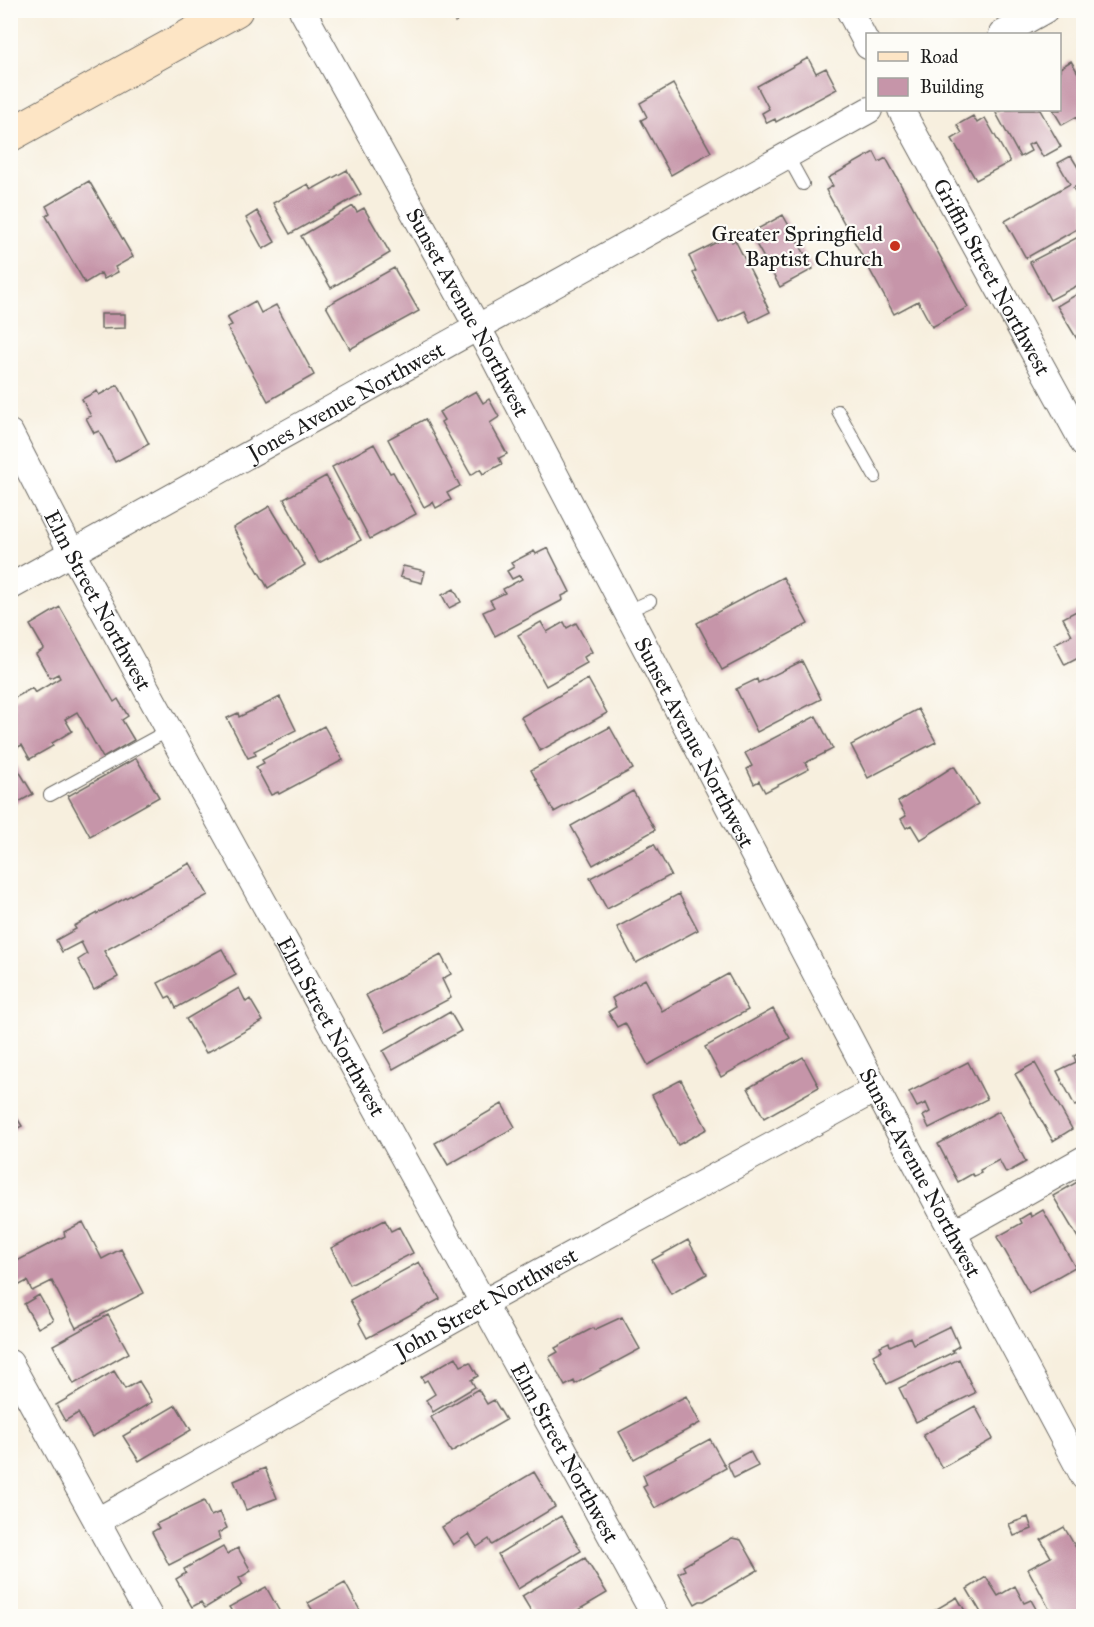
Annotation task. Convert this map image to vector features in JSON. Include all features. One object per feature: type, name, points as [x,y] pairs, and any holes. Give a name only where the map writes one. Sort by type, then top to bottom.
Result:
[{"type":"main road","points":[[10,135],[236,10]]},
{"type":"street","name":"Sunset Avenue Northwest","points":[[302,10],[490,350],[876,1089],[1083,1477]]},
{"type":"street","points":[[849,10],[866,44]]},
{"type":"street","points":[[1004,33],[1045,10]]},
{"type":"street","name":"Jones Avenue Northwest","points":[[10,587],[867,111]]},
{"type":"street","name":"Griffin Street Northwest","points":[[902,111],[1083,444]]},
{"type":"street","name":"Elm Street Northwest","points":[[10,433],[72,553],[656,1617]]},
{"type":"street","name":"John Street Northwest","points":[[97,1521],[483,1303],[876,1089]]},
{"type":"street","points":[[953,1233],[1083,1159]]},
{"type":"street","points":[[11,1367],[149,1617]]},
{"type":"lane","points":[[787,155],[803,184]]},
{"type":"lane","points":[[838,411],[875,477]]},
{"type":"lane","points":[[626,612],[650,601]]},
{"type":"lane","points":[[50,795],[170,730]]},
{"type":"building","points":[[449,10],[476,10],[455,22]]},
{"type":"building","points":[[808,58],[816,73],[826,68],[837,89],[776,122],[775,119],[767,123],[762,113],[769,109],[757,86]]},
{"type":"building","points":[[1071,61],[1084,83],[1084,121],[1080,123],[1076,117],[1062,125],[1054,111],[1061,111],[1061,67]]},
{"type":"building","points":[[673,84],[711,152],[671,175],[641,120],[647,117],[640,103]]},
{"type":"building","points":[[1041,111],[1061,147],[1043,157],[1034,142],[1028,145],[1031,151],[1020,157],[996,113]]},
{"type":"building","points":[[973,116],[977,123],[985,118],[1010,162],[976,180],[952,139],[962,133],[957,125]]},
{"type":"building","name":"Greater Springfield Baptist Church","points":[[874,152],[879,162],[886,158],[968,307],[932,327],[918,301],[894,314],[826,190],[833,186],[828,178]]},
{"type":"building","points":[[1071,156],[1084,177],[1084,182],[1073,188],[1081,201],[1084,199],[1084,225],[1026,258],[1005,221],[1070,184],[1058,163]]},
{"type":"building","points":[[347,170],[361,194],[290,234],[273,203],[308,184],[311,190]]},
{"type":"building","points":[[89,181],[133,257],[115,267],[118,272],[104,279],[101,273],[85,283],[46,216],[50,213],[46,206]]},
{"type":"building","points":[[353,206],[357,212],[364,208],[390,253],[331,288],[301,236]]},
{"type":"building","points":[[257,211],[275,242],[263,249],[246,218]]},
{"type":"building","points":[[783,215],[813,269],[780,287],[750,233]]},
{"type":"building","points":[[1084,234],[1084,282],[1050,300],[1030,262]]},
{"type":"building","points":[[729,236],[732,242],[735,240],[770,312],[750,322],[745,311],[719,323],[693,273],[696,271],[689,256]]},
{"type":"building","points":[[394,268],[419,311],[350,349],[326,306]]},
{"type":"building","points":[[1084,290],[1084,336],[1077,339],[1057,306]]},
{"type":"building","points":[[255,301],[261,313],[276,305],[314,375],[268,401],[227,327],[232,325],[227,317]]},
{"type":"building","points":[[101,314],[125,314],[125,328],[101,329]]},
{"type":"building","points":[[118,385],[149,444],[115,462],[99,431],[94,433],[86,418],[91,416],[82,399],[97,391],[99,395]]},
{"type":"building","points":[[476,391],[483,403],[489,399],[499,417],[490,423],[507,454],[499,458],[502,464],[483,474],[480,469],[471,475],[441,422],[444,420],[439,412]]},
{"type":"building","points":[[425,419],[460,486],[447,493],[451,500],[436,508],[433,502],[424,507],[388,439]]},
{"type":"building","points":[[374,444],[390,473],[393,472],[416,514],[370,539],[332,467]]},
{"type":"building","points":[[326,476],[361,540],[319,563],[284,499]]},
{"type":"building","points":[[270,506],[305,565],[268,588],[233,528]]},
{"type":"building","points":[[548,548],[570,592],[562,596],[563,600],[495,636],[483,612],[494,607],[490,600],[505,593],[503,589],[522,579],[520,575],[512,579],[507,571],[514,567],[511,563],[534,551],[536,554]]},
{"type":"building","points":[[403,566],[425,571],[422,583],[400,577]]},
{"type":"building","points":[[783,577],[808,624],[722,670],[697,623]]},
{"type":"building","points":[[454,589],[461,602],[449,608],[442,595]]},
{"type":"building","points":[[60,607],[114,702],[118,699],[128,716],[122,720],[134,740],[103,758],[77,712],[65,719],[72,731],[52,743],[53,746],[30,759],[22,745],[10,751],[10,709],[15,706],[11,700],[32,688],[35,693],[60,678],[58,674],[50,678],[36,654],[44,649],[30,625]]},
{"type":"building","points":[[1084,607],[1084,655],[1065,665],[1054,644],[1072,635],[1063,618]]},
{"type":"building","points":[[541,622],[547,632],[564,622],[567,628],[576,623],[592,652],[584,657],[587,663],[546,686],[518,635]]},
{"type":"building","points":[[802,661],[821,699],[757,732],[736,689],[757,679],[758,683]]},
{"type":"building","points":[[588,679],[607,713],[540,751],[521,717]]},
{"type":"building","points":[[280,697],[296,730],[254,751],[256,755],[248,758],[227,718],[238,713],[239,717]]},
{"type":"building","points":[[918,709],[936,742],[868,778],[851,745]]},
{"type":"building","points":[[816,716],[833,749],[805,763],[809,769],[765,792],[759,781],[754,784],[747,769],[752,766],[745,753]]},
{"type":"building","points":[[324,726],[343,760],[279,794],[278,792],[271,795],[256,767],[264,763],[262,760]]},
{"type":"building","points":[[610,727],[633,769],[554,812],[531,770]]},
{"type":"building","points":[[10,756],[33,794],[10,807]]},
{"type":"building","points":[[136,758],[159,797],[90,836],[68,796]]},
{"type":"building","points":[[954,766],[978,804],[920,840],[911,825],[906,828],[901,819],[906,816],[898,802]]},
{"type":"building","points":[[633,791],[655,830],[593,865],[571,826]]},
{"type":"building","points":[[654,844],[671,875],[607,909],[590,878]]},
{"type":"building","points":[[190,863],[208,895],[104,951],[118,977],[94,990],[78,960],[87,954],[81,942],[62,952],[56,940],[76,929],[74,926]]},
{"type":"building","points":[[679,894],[698,930],[636,963],[617,927]]},
{"type":"building","points":[[222,949],[236,975],[176,1008],[170,996],[166,998],[158,983]]},
{"type":"building","points":[[441,955],[451,974],[442,979],[451,998],[386,1032],[366,995]]},
{"type":"building","points":[[728,974],[748,1010],[648,1065],[625,1023],[617,1027],[608,1012],[616,1007],[612,998],[645,979],[662,1011]]},
{"type":"building","points":[[239,988],[246,1002],[250,999],[263,1021],[206,1053],[186,1019]]},
{"type":"building","points":[[773,1009],[790,1038],[721,1077],[705,1047]]},
{"type":"building","points":[[450,1012],[461,1031],[393,1069],[383,1051]]},
{"type":"building","points":[[1084,1051],[1084,1102],[1075,1106],[1057,1071],[1076,1062],[1074,1056]]},
{"type":"building","points":[[803,1057],[819,1087],[764,1118],[748,1088]]},
{"type":"building","points":[[968,1062],[987,1099],[929,1128],[923,1116],[930,1112],[926,1103],[917,1107],[909,1092]]},
{"type":"building","points":[[1035,1063],[1072,1129],[1053,1141],[1015,1074]]},
{"type":"building","points":[[681,1080],[707,1129],[678,1145],[652,1095]]},
{"type":"building","points":[[502,1104],[515,1127],[448,1165],[435,1143]]},
{"type":"building","points":[[10,1107],[22,1126],[10,1132]]},
{"type":"building","points":[[999,1111],[1026,1162],[1006,1173],[999,1160],[980,1170],[981,1173],[974,1176],[972,1174],[958,1182],[938,1144]]},
{"type":"building","points":[[1084,1178],[1084,1248],[1053,1196]]},
{"type":"building","points":[[1043,1210],[1075,1267],[1029,1293],[997,1237],[1022,1223],[1020,1219],[1030,1213],[1031,1217]]},
{"type":"building","points":[[385,1220],[391,1231],[399,1227],[413,1253],[350,1285],[331,1248]]},
{"type":"building","points":[[83,1222],[102,1259],[121,1249],[144,1293],[76,1328],[52,1281],[32,1291],[27,1281],[16,1287],[10,1274],[17,1270],[13,1263],[65,1236],[64,1232]]},
{"type":"building","points":[[688,1240],[707,1274],[671,1294],[652,1260]]},
{"type":"building","points":[[419,1262],[440,1299],[367,1338],[350,1300]]},
{"type":"building","points":[[39,1295],[53,1320],[38,1328],[24,1304]]},
{"type":"building","points":[[108,1315],[129,1353],[74,1384],[53,1345]]},
{"type":"building","points":[[622,1317],[640,1349],[575,1384],[574,1381],[565,1386],[549,1357],[558,1352],[555,1348],[593,1328],[594,1330]]},
{"type":"building","points":[[950,1326],[959,1346],[952,1350],[954,1352],[887,1384],[873,1355],[882,1350],[880,1346],[889,1342],[890,1346],[910,1337],[913,1344]]},
{"type":"building","points":[[456,1357],[461,1366],[470,1362],[478,1376],[471,1380],[475,1387],[433,1412],[426,1400],[435,1394],[427,1380],[424,1382],[421,1377]]},
{"type":"building","points":[[959,1359],[975,1393],[916,1422],[899,1388]]},
{"type":"building","points":[[114,1371],[125,1389],[139,1381],[152,1402],[92,1437],[78,1413],[65,1421],[56,1405]]},
{"type":"building","points":[[478,1389],[487,1404],[494,1400],[506,1420],[451,1452],[431,1417]]},
{"type":"building","points":[[686,1396],[700,1423],[634,1459],[619,1432]]},
{"type":"building","points":[[176,1405],[191,1430],[139,1461],[123,1436]]},
{"type":"building","points":[[975,1406],[993,1439],[942,1468],[923,1435]]},
{"type":"building","points":[[710,1439],[726,1468],[655,1508],[643,1487],[647,1485],[643,1475]]},
{"type":"building","points":[[750,1451],[758,1466],[734,1478],[727,1463]]},
{"type":"building","points":[[265,1468],[277,1498],[246,1510],[234,1481]]},
{"type":"building","points":[[534,1472],[555,1507],[492,1545],[489,1539],[477,1547],[469,1534],[453,1545],[442,1527]]},
{"type":"building","points":[[204,1501],[211,1516],[220,1512],[227,1528],[218,1533],[220,1539],[169,1565],[152,1532],[159,1528],[156,1524]]},
{"type":"building","points":[[561,1516],[581,1551],[518,1589],[498,1554]]},
{"type":"building","points":[[1028,1517],[1032,1529],[1014,1536],[1009,1524]]},
{"type":"building","points":[[1064,1527],[1084,1562],[1084,1616],[1068,1616],[1066,1613],[1053,1616],[1028,1569],[1051,1557],[1041,1540]]},
{"type":"building","points":[[732,1538],[741,1540],[758,1570],[695,1604],[678,1573],[685,1570],[683,1566]]},
{"type":"building","points":[[223,1547],[227,1554],[238,1548],[251,1571],[239,1578],[243,1585],[205,1608],[201,1602],[192,1607],[176,1579],[186,1573],[184,1569]]},
{"type":"building","points":[[585,1558],[607,1593],[568,1616],[534,1616],[522,1596]]},
{"type":"building","points":[[986,1577],[998,1596],[1015,1586],[1024,1603],[1031,1600],[1036,1609],[1028,1613],[1030,1616],[983,1616],[967,1589]]},
{"type":"building","points":[[345,1583],[363,1616],[316,1616],[308,1603]]},
{"type":"building","points":[[266,1587],[281,1614],[235,1616],[229,1607]]},
{"type":"building","points":[[957,1597],[968,1616],[932,1616],[930,1613]]},
{"type":"place","name":"Greater Springfield Baptist Church","points":[[895,246]]}]
